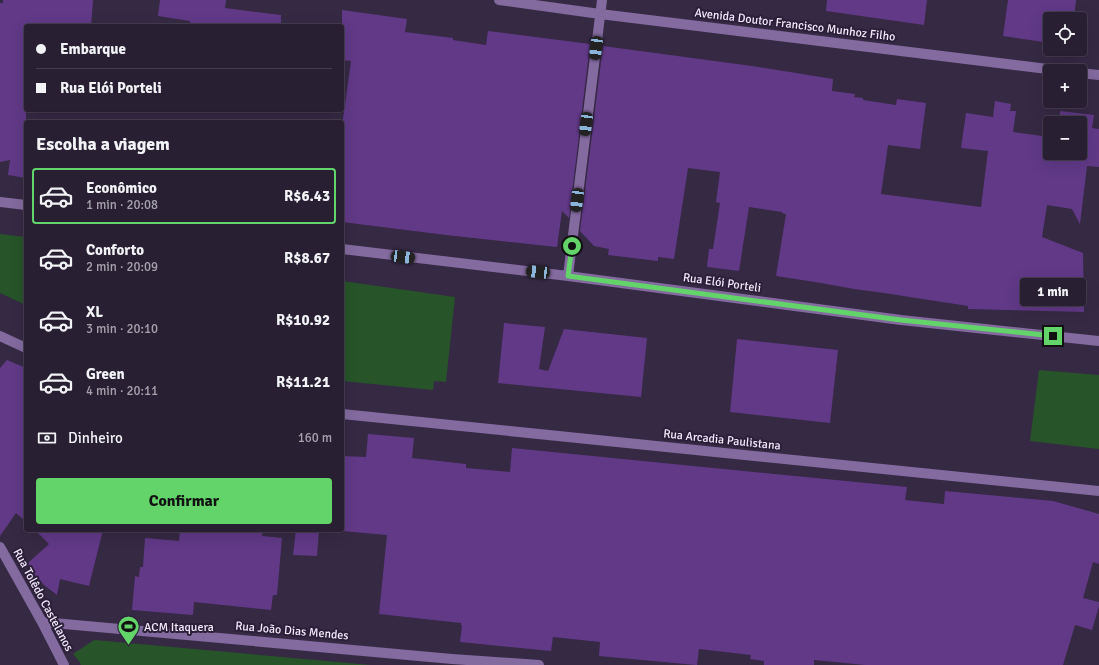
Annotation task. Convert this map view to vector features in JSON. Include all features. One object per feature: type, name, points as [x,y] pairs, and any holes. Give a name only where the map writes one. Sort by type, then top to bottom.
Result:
[{"type":"street","name":"Avenida Doutor Francisco Munhoz Filho","points":[[499,0],[600,14],[1043,68]]},
{"type":"street","points":[[568,276],[602,0]]},
{"type":"street","points":[[1087,74],[1099,75]]},
{"type":"street","points":[[0,202],[24,205]]},
{"type":"street","name":"Rua Elói Porteli","points":[[344,249],[568,276],[901,320],[1099,341]]},
{"type":"street","points":[[0,336],[24,347]]},
{"type":"street","name":"Rua Arcadia Paulistana","points":[[344,414],[1099,492]]},
{"type":"street","name":"Rua Tolêdo Castelanos","points":[[0,547],[64,665]]},
{"type":"street","name":"Rua João Dias Mendes","points":[[42,622],[539,665]]},
{"type":"green space","points":[[0,234],[24,237],[24,304],[0,293]]},
{"type":"green space","points":[[344,281],[455,297],[446,382],[434,381],[433,390],[344,381]]},
{"type":"green space","points":[[1039,370],[1099,375],[1099,449],[1030,441]]},
{"type":"green space","name":"ACM Itaquera","points":[[94,640],[371,665],[81,665],[73,654]]},
{"type":"building","points":[[3,0],[93,0],[91,24],[24,24],[24,112],[26,112],[26,120],[24,120],[24,178],[8,175],[10,160],[0,162],[0,3],[3,3]]},
{"type":"building","points":[[160,0],[226,0],[225,8],[281,15],[281,24],[190,24],[190,21],[158,16]]},
{"type":"building","points":[[827,0],[927,0],[924,25],[826,11]]},
{"type":"building","points":[[1008,0],[1076,0],[1075,12],[1043,12],[1043,42],[1003,36]]},
{"type":"building","points":[[342,10],[407,19],[405,32],[453,38],[453,40],[486,45],[488,31],[590,44],[569,218],[562,211],[557,247],[344,222],[343,120],[351,61],[344,60],[344,24],[342,24]]},
{"type":"building","points":[[603,46],[752,66],[833,79],[832,91],[855,94],[854,97],[863,98],[863,100],[896,105],[897,99],[926,103],[920,149],[888,145],[881,194],[981,207],[988,151],[961,148],[966,113],[993,117],[995,101],[1011,104],[1010,111],[1016,111],[1013,132],[1043,136],[1043,160],[1087,160],[1087,116],[1060,116],[1060,111],[1094,115],[1092,128],[1099,129],[1099,167],[1087,166],[1080,224],[1072,209],[1047,205],[1042,237],[1083,253],[1084,312],[968,309],[968,306],[776,276],[786,214],[782,212],[749,207],[739,271],[707,267],[709,249],[713,249],[720,203],[716,202],[720,172],[688,168],[674,259],[658,257],[658,261],[608,255],[609,249],[594,246],[580,231]]},
{"type":"building","points":[[504,323],[545,327],[539,369],[548,371],[564,329],[647,338],[641,397],[498,383]]},
{"type":"building","points":[[737,339],[838,350],[830,423],[730,412]]},
{"type":"building","points":[[7,360],[24,367],[24,520],[16,513],[0,536],[0,368]]},
{"type":"building","points":[[368,434],[414,438],[412,458],[466,464],[466,468],[510,472],[512,448],[907,487],[905,500],[944,504],[945,491],[1053,501],[1099,514],[1099,564],[1093,562],[1083,598],[1099,602],[1099,606],[1092,630],[1075,625],[1063,665],[865,665],[814,660],[814,665],[764,665],[764,661],[750,659],[751,655],[699,649],[696,665],[599,656],[600,642],[553,637],[551,651],[460,642],[461,623],[379,614],[387,535],[344,531],[344,456],[366,457]]},
{"type":"building","points":[[37,532],[102,532],[89,586],[60,579],[57,595],[44,585],[35,575],[28,563],[49,544]]},
{"type":"building","points":[[180,532],[263,532],[262,536],[282,538],[277,595],[273,595],[271,610],[194,602],[193,615],[132,610],[135,576],[139,577],[140,567],[143,567],[145,538],[179,541]]},
{"type":"building","points":[[296,532],[319,532],[317,556],[293,555]]},
{"type":"place","name":"ACM Itaquera","points":[[129,646]]},
{"type":"route","points":[[572,246],[568,276],[901,320],[1053,336]]}]
